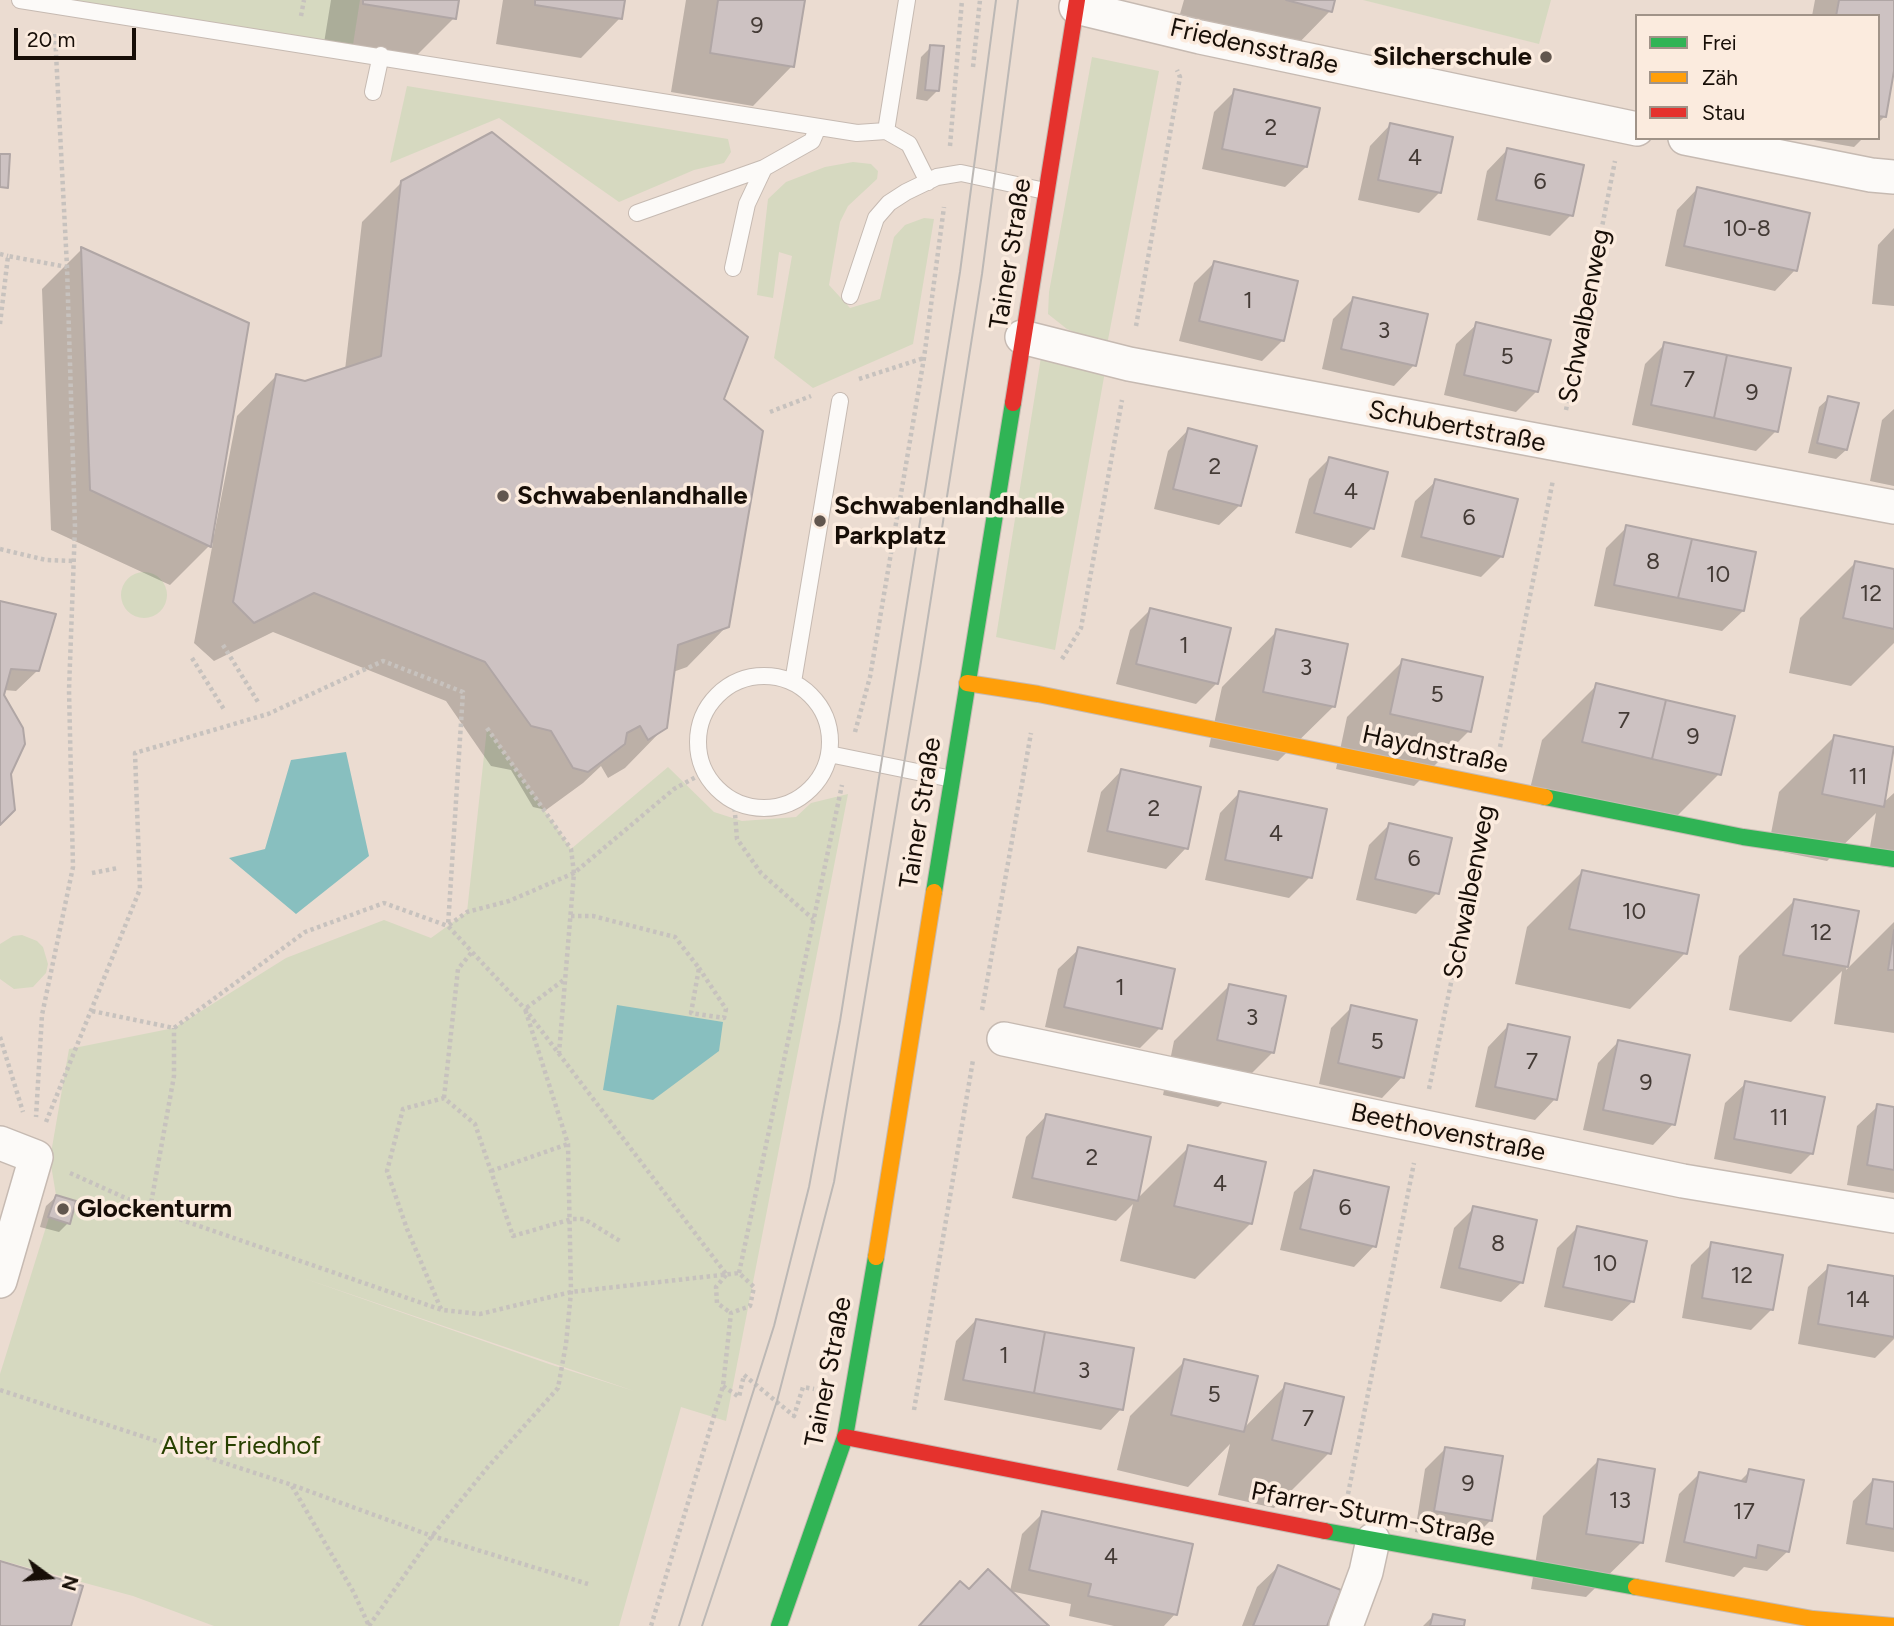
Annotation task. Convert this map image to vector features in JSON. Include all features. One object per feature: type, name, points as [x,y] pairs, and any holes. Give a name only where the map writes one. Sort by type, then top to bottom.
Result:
[{"type":"street","name":"Friedensstraße","points":[[1077,4],[1154,24],[1629,127]]},
{"type":"street","name":"Tainer Straße","points":[[785,1624],[845,1437],[854,1395],[1077,4]]},
{"type":"street","points":[[1695,140],[1871,175],[1894,177]]},
{"type":"street","name":"Schubertstraße","points":[[1022,337],[1129,365],[1559,447],[1894,507]]},
{"type":"street","name":"Haydnstraße","points":[[967,683],[1038,694],[1743,837],[1894,859]]},
{"type":"street","name":"Beethovenstraße","points":[[1004,1039],[1683,1181],[1894,1216]]},
{"type":"street","points":[[0,1143],[35,1154],[0,1280]]},
{"type":"street","name":"Pfarrer-Sturm-Straße","points":[[845,1437],[1812,1623],[1894,1626]]},
{"type":"street","points":[[1346,1626],[1366,1572],[1373,1540]]},
{"type":"lane","points":[[20,0],[381,55],[818,127],[858,133],[886,131],[909,144],[928,182]]},
{"type":"lane","points":[[886,131],[907,0]]},
{"type":"lane","points":[[373,92],[381,55]]},
{"type":"lane","points":[[637,213],[764,168],[812,141],[818,127]]},
{"type":"lane","points":[[733,268],[747,204],[764,168]]},
{"type":"lane","points":[[850,296],[876,218],[889,202],[949,174],[995,178],[1045,191]]},
{"type":"lane","points":[[793,682],[840,401]]},
{"type":"lane","points":[[773,676],[793,682],[810,695],[823,712],[829,732],[829,754],[822,773],[810,789],[793,801],[774,807],[754,807],[734,801],[718,789],[705,772],[699,753],[699,732],[705,712],[717,696],[733,683],[753,677],[773,676]]},
{"type":"lane","points":[[829,754],[952,779]]},
{"type":"path","points":[[739,1273],[847,757],[870,677],[924,358],[949,174],[962,0]]},
{"type":"path","points":[[973,67],[980,0]]},
{"type":"path","points":[[35,1154],[41,1016],[73,867],[69,690],[74,561],[67,267],[55,21],[50,5]]},
{"type":"path","name":"Schwalbenweg","points":[[1335,1533],[1352,1482],[1559,447],[1629,127]]},
{"type":"path","points":[[0,254],[67,267]]},
{"type":"path","points":[[0,324],[8,256]]},
{"type":"path","points":[[0,549],[46,560],[74,561]]},
{"type":"path","points":[[223,645],[258,702]]},
{"type":"path","points":[[192,658],[225,711]]},
{"type":"path","points":[[35,1154],[140,889],[135,753],[268,714],[383,662],[463,692],[448,926]]},
{"type":"path","points":[[487,728],[571,849],[574,873],[558,1054]]},
{"type":"path","points":[[448,926],[467,912],[509,901],[574,873],[674,789],[705,772]]},
{"type":"path","points":[[734,801],[737,839],[761,873],[813,919]]},
{"type":"path","points":[[92,873],[118,868]]},
{"type":"path","points":[[92,1011],[174,1028],[305,932],[384,903],[448,926],[525,1009],[727,1274]]},
{"type":"path","points":[[571,916],[593,916],[675,937],[699,968],[726,1009],[724,1018],[691,1013],[699,968]]},
{"type":"path","points":[[444,1098],[458,969],[472,952]]},
{"type":"path","points":[[525,1009],[565,979]]},
{"type":"path","points":[[292,1485],[354,1592],[369,1626],[432,1536],[487,1468],[558,1388],[571,1292],[572,1219],[568,1144],[525,1009]]},
{"type":"path","points":[[149,1209],[174,1076],[174,1028]]},
{"type":"path","points":[[0,1037],[35,1154],[149,1209],[442,1310],[480,1314],[571,1292],[739,1273],[754,1287],[750,1306],[731,1313]]},
{"type":"path","points":[[444,1098],[475,1124],[513,1236],[572,1219],[584,1219],[620,1241]]},
{"type":"path","points":[[442,1310],[407,1229],[387,1171],[403,1109],[444,1098]]},
{"type":"path","points":[[491,1171],[568,1144]]},
{"type":"path","points":[[727,1274],[716,1287],[717,1303],[731,1313]]},
{"type":"path","points":[[651,1626],[723,1386],[731,1313]]},
{"type":"path","points":[[723,1386],[739,1396],[744,1375],[794,1416],[803,1387],[914,1409]]},
{"type":"path","points":[[0,1390],[292,1485],[432,1536],[588,1584]]},
{"type":"green space","points":[[19,0],[360,0],[352,51]]},
{"type":"green space","points":[[1363,0],[1551,0],[1539,44]]},
{"type":"green space","points":[[1092,57],[1159,71],[1107,345],[1067,329],[1048,314],[1049,292]]},
{"type":"green space","points":[[407,86],[728,139],[731,152],[724,163],[694,170],[619,202],[499,118],[390,163]]},
{"type":"green space","points":[[853,162],[871,164],[878,171],[877,179],[848,206],[840,222],[829,285],[850,308],[880,299],[894,237],[905,225],[924,218],[934,219],[913,344],[813,388],[774,358],[792,256],[779,252],[773,298],[757,295],[768,199],[786,182],[825,167]]},
{"type":"green space","points":[[1042,351],[1106,366],[1055,650],[996,637]]},
{"type":"green space","points":[[144,572],[160,579],[167,595],[160,611],[144,618],[128,611],[121,595],[128,579]]},
{"type":"green space","name":"Alter Friedhof","points":[[487,728],[571,849],[668,767],[714,812],[742,821],[796,817],[811,803],[848,794],[726,1421],[681,1407],[619,1626],[214,1626],[133,1596],[0,1560],[0,1374],[56,1195],[50,1159],[69,1049],[174,1028],[286,958],[384,920],[431,938],[467,912]],"holes":[[[303,1278],[634,1391],[549,1364]]]},
{"type":"green space","points":[[22,935],[37,941],[43,947],[48,964],[46,973],[33,987],[14,989],[0,979],[0,944],[13,936]]},
{"type":"water","points":[[346,752],[369,856],[296,914],[229,858],[265,849],[291,760]]},
{"type":"water","points":[[617,1005],[723,1022],[719,1051],[653,1100],[603,1090]]},
{"type":"building","points":[[363,0],[459,0],[456,19],[363,4]]},
{"type":"building","points":[[535,0],[625,0],[622,19],[535,5]]},
{"type":"building","points":[[718,0],[805,0],[794,67],[710,53]]},
{"type":"building","points":[[1286,0],[1335,0],[1332,12]]},
{"type":"building","points":[[1839,0],[1894,0],[1894,71],[1886,117],[1880,116],[1880,14],[1836,14]]},
{"type":"building","points":[[930,45],[944,46],[939,91],[925,90]]},
{"type":"building","points":[[1234,89],[1320,108],[1307,167],[1222,149]]},
{"type":"building","points":[[1390,123],[1453,137],[1441,193],[1378,180]]},
{"type":"building","name":"Schwabenlandhalle","points":[[492,132],[748,337],[724,399],[763,431],[729,627],[678,645],[667,728],[648,740],[640,726],[627,733],[625,744],[588,772],[573,768],[551,731],[531,726],[485,662],[314,593],[254,623],[233,602],[276,374],[305,381],[381,356],[401,181]]},
{"type":"building","points":[[1507,148],[1584,165],[1573,216],[1496,200]]},
{"type":"building","points":[[0,154],[10,154],[8,188],[0,187]]},
{"type":"building","points":[[1697,187],[1810,213],[1797,271],[1684,246]]},
{"type":"building","points":[[81,247],[249,323],[211,547],[90,490]]},
{"type":"building","points":[[1214,261],[1298,281],[1284,341],[1199,321]]},
{"type":"building","points":[[1353,297],[1428,314],[1416,366],[1341,349]]},
{"type":"building","points":[[1476,322],[1551,340],[1538,392],[1464,375]]},
{"type":"building","points":[[1664,342],[1727,355],[1714,418],[1651,405]]},
{"type":"building","points":[[1727,355],[1791,368],[1778,432],[1714,418]]},
{"type":"building","points":[[1828,396],[1859,403],[1847,450],[1817,443]]},
{"type":"building","points":[[1188,428],[1257,446],[1241,506],[1173,489]]},
{"type":"building","points":[[1329,457],[1388,472],[1374,529],[1314,513]]},
{"type":"building","points":[[1435,479],[1518,499],[1503,557],[1421,537]]},
{"type":"building","points":[[1626,525],[1692,539],[1678,598],[1614,585]]},
{"type":"building","points":[[1692,539],[1756,552],[1744,611],[1678,598]]},
{"type":"building","points":[[1855,561],[1894,569],[1894,629],[1843,618]]},
{"type":"building","points":[[0,601],[56,614],[39,671],[11,669],[4,695],[23,728],[25,744],[11,774],[15,810],[0,825]]},
{"type":"building","points":[[1150,608],[1231,628],[1218,684],[1136,664]]},
{"type":"building","points":[[1276,629],[1348,644],[1335,707],[1263,692]]},
{"type":"building","points":[[1402,659],[1483,677],[1471,732],[1390,714]]},
{"type":"building","points":[[1596,683],[1666,700],[1652,759],[1582,742]]},
{"type":"building","points":[[1666,700],[1735,716],[1721,775],[1652,759]]},
{"type":"building","points":[[1834,735],[1894,747],[1884,807],[1822,794]]},
{"type":"building","points":[[1121,769],[1201,787],[1188,849],[1107,831]]},
{"type":"building","points":[[1239,791],[1327,809],[1312,878],[1225,860]]},
{"type":"building","points":[[1389,823],[1452,838],[1439,894],[1375,879]]},
{"type":"building","points":[[1582,870],[1699,895],[1687,954],[1569,929]]},
{"type":"building","points":[[1794,899],[1859,911],[1848,967],[1783,955]]},
{"type":"building","points":[[1894,930],[1894,970],[1888,970]]},
{"type":"building","points":[[1078,947],[1175,969],[1162,1029],[1064,1007]]},
{"type":"building","points":[[1229,984],[1286,996],[1274,1053],[1217,1040]]},
{"type":"building","points":[[1351,1005],[1417,1020],[1404,1078],[1338,1063]]},
{"type":"building","points":[[1508,1024],[1570,1037],[1557,1100],[1495,1087]]},
{"type":"building","points":[[1618,1040],[1690,1055],[1675,1125],[1603,1110]]},
{"type":"building","points":[[1745,1081],[1825,1097],[1813,1154],[1734,1139]]},
{"type":"building","points":[[1877,1104],[1894,1107],[1894,1170],[1867,1165]]},
{"type":"building","points":[[1046,1114],[1151,1137],[1138,1201],[1032,1178]]},
{"type":"building","points":[[1188,1145],[1266,1162],[1252,1224],[1174,1206]]},
{"type":"building","points":[[1314,1170],[1389,1187],[1376,1247],[1300,1229]]},
{"type":"building","name":"Glockenturm","points":[[56,1195],[76,1201],[70,1224],[48,1217]]},
{"type":"building","points":[[1473,1206],[1537,1220],[1523,1283],[1459,1268]]},
{"type":"building","points":[[1577,1226],[1647,1241],[1634,1302],[1563,1287]]},
{"type":"building","points":[[1711,1242],[1783,1255],[1773,1310],[1702,1298]]},
{"type":"building","points":[[1828,1265],[1894,1276],[1894,1337],[1818,1324]]},
{"type":"building","points":[[976,1319],[1045,1332],[1034,1393],[963,1380]]},
{"type":"building","points":[[1045,1332],[1134,1348],[1123,1410],[1034,1393]]},
{"type":"building","points":[[1184,1359],[1258,1376],[1244,1432],[1171,1415]]},
{"type":"building","points":[[1285,1383],[1344,1397],[1331,1454],[1272,1440]]},
{"type":"building","points":[[1445,1447],[1503,1456],[1492,1521],[1434,1511]]},
{"type":"building","points":[[1598,1459],[1655,1469],[1643,1543],[1586,1534]]},
{"type":"building","points":[[1749,1469],[1804,1480],[1789,1552],[1758,1545],[1756,1558],[1684,1542],[1699,1472],[1746,1482]]},
{"type":"building","points":[[1873,1479],[1894,1482],[1894,1529],[1866,1524]]},
{"type":"building","points":[[1042,1511],[1193,1544],[1177,1615],[1088,1596],[1091,1584],[1029,1570]]},
{"type":"building","points":[[0,1561],[83,1586],[71,1626],[0,1626]]},
{"type":"building","points":[[1278,1565],[1341,1590],[1327,1626],[1253,1626]]},
{"type":"building","points":[[988,1569],[1049,1626],[919,1626],[960,1581],[969,1589]]},
{"type":"building","points":[[1433,1614],[1465,1620],[1464,1626],[1430,1626]]},
{"type":"tram line","points":[[679,1626],[774,1326],[809,1187],[840,1021],[960,272],[996,0]]},
{"type":"tram line","points":[[702,1626],[777,1401],[834,1182],[920,668],[982,274],[1018,0]]},
{"type":"traffic: fast","points":[[934,892],[1013,403]]},
{"type":"traffic: fast","points":[[1545,797],[1743,837],[1894,859]]},
{"type":"traffic: fast","points":[[779,1626],[845,1437],[876,1257]]},
{"type":"traffic: fast","points":[[1325,1531],[1636,1587]]},
{"type":"traffic: slow","points":[[967,683],[1038,694],[1545,797]]},
{"type":"traffic: slow","points":[[876,1257],[934,892]]},
{"type":"traffic: slow","points":[[1636,1587],[1813,1619],[1894,1626]]},
{"type":"traffic: jam","points":[[1013,403],[1077,0]]},
{"type":"traffic: jam","points":[[845,1437],[1325,1531]]},
{"type":"place","name":"Silcherschule","points":[[1546,57]]},
{"type":"place","name":"Schwabenlandhalle","points":[[503,496]]},
{"type":"place","name":"Schwabenlandhalle Parkplatz","points":[[820,521]]},
{"type":"place","name":"Glockenturm","points":[[63,1209]]}]
